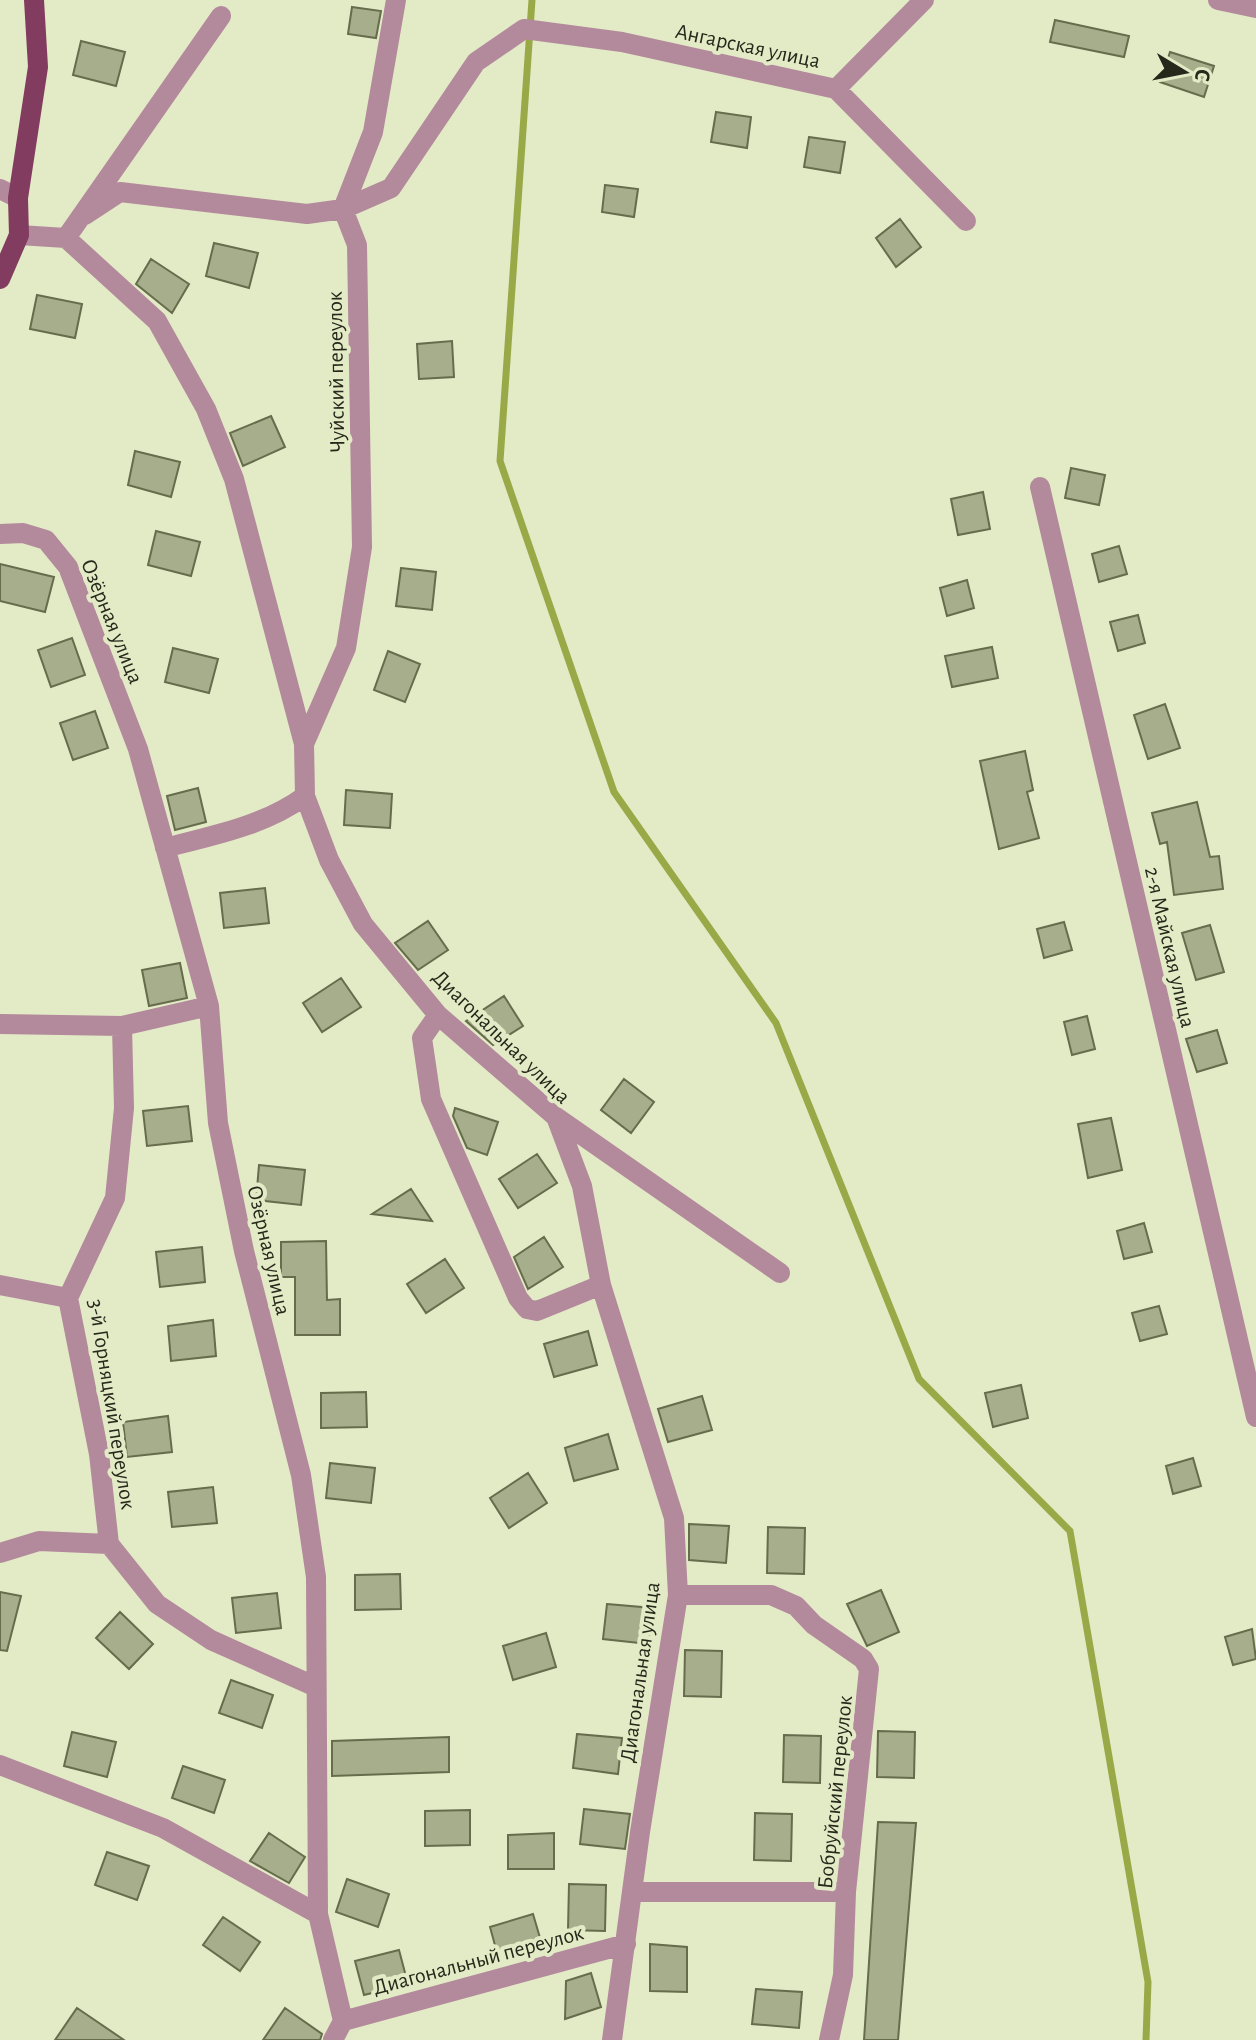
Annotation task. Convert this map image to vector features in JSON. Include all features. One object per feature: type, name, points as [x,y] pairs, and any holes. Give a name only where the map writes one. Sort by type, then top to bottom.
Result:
[{"type":"main road","points":[[0,279],[19,235],[9,194],[38,67],[34,0]]},
{"type":"street","points":[[343,209],[373,132],[396,0]]},
{"type":"street","name":"Ангарская улица","points":[[85,215],[120,192],[307,214],[343,209],[391,188],[476,62],[524,29],[622,42],[836,89],[924,0]]},
{"type":"street","points":[[1218,0],[1256,8]]},
{"type":"street","points":[[19,235],[66,238],[85,215],[221,16]]},
{"type":"street","points":[[836,89],[966,221]]},
{"type":"street","name":"Чуйский переулок","points":[[304,744],[346,648],[362,547],[357,245],[343,209]]},
{"type":"street","name":"Диагональная улица","points":[[66,238],[157,321],[206,409],[234,479],[253,541],[304,744],[305,796],[329,860],[363,924],[438,1015],[556,1117],[582,1186],[601,1285],[674,1518],[678,1595],[640,1832],[635,1892],[612,2040]]},
{"type":"street","name":"2-я Майская улица","points":[[1040,487],[1256,1417]]},
{"type":"street","name":"Озёрная улица","points":[[0,534],[23,533],[46,540],[68,567],[138,749],[209,1006],[218,1123],[244,1251],[301,1475],[316,1577],[314,1686],[318,1914],[343,2021]]},
{"type":"street","points":[[165,848],[244,828],[286,810],[305,796]]},
{"type":"street","points":[[0,1024],[122,1026],[209,1006]]},
{"type":"street","points":[[438,1015],[422,1038],[431,1099],[518,1298],[527,1309],[537,1311],[601,1285]]},
{"type":"street","name":"3-й Горняцкий переулок","points":[[109,1544],[99,1454],[68,1298],[115,1198],[124,1108],[122,1026]]},
{"type":"street","points":[[556,1117],[780,1273]]},
{"type":"street","points":[[0,1285],[68,1298]]},
{"type":"street","points":[[0,1553],[39,1541],[109,1544],[157,1604],[211,1640],[314,1686]]},
{"type":"street","name":"Бобруйский переулок","points":[[678,1595],[771,1595],[796,1606],[814,1625],[863,1659],[869,1669],[846,1892],[843,1975],[829,2040]]},
{"type":"street","points":[[0,1765],[163,1828],[318,1914]]},
{"type":"street","points":[[635,1892],[846,1892]]},
{"type":"street","name":"Диагональный переулок","points":[[343,2021],[626,1944]]},
{"type":"street","points":[[333,2040],[343,2021]]},
{"type":"building","points":[[352,7],[381,11],[376,38],[348,34]]},
{"type":"building","points":[[1055,20],[1129,36],[1124,57],[1050,42]]},
{"type":"building","points":[[81,41],[125,52],[116,86],[73,75]]},
{"type":"building","points":[[1170,52],[1214,66],[1204,97],[1160,82]]},
{"type":"building","points":[[716,112],[751,117],[747,148],[711,142]]},
{"type":"building","points":[[809,137],[845,142],[840,173],[804,167]]},
{"type":"building","points":[[605,185],[638,189],[634,217],[602,212]]},
{"type":"building","points":[[900,219],[921,247],[896,267],[876,238]]},
{"type":"building","points":[[214,243],[258,253],[249,288],[206,276]]},
{"type":"building","points":[[151,259],[189,284],[172,313],[136,284]]},
{"type":"building","points":[[37,295],[82,304],[75,338],[30,329]]},
{"type":"building","points":[[452,341],[454,377],[419,379],[417,344]]},
{"type":"building","points":[[271,416],[285,447],[243,466],[230,433]]},
{"type":"building","points":[[135,451],[180,462],[171,497],[128,485]]},
{"type":"building","points":[[1071,468],[1105,475],[1099,505],[1065,498]]},
{"type":"building","points":[[983,492],[990,529],[958,535],[951,499]]},
{"type":"building","points":[[156,531],[200,542],[191,576],[148,565]]},
{"type":"building","points":[[1119,546],[1127,574],[1099,582],[1092,554]]},
{"type":"building","points":[[0,564],[54,577],[45,612],[0,601]]},
{"type":"building","points":[[401,568],[436,572],[432,610],[396,606]]},
{"type":"building","points":[[967,580],[974,608],[947,616],[940,588]]},
{"type":"building","points":[[1138,615],[1145,643],[1118,651],[1110,622]]},
{"type":"building","points":[[72,638],[85,675],[51,687],[38,650]]},
{"type":"building","points":[[992,647],[998,678],[952,687],[945,656]]},
{"type":"building","points":[[173,648],[218,659],[209,693],[165,682]]},
{"type":"building","points":[[388,651],[420,664],[405,702],[374,690]]},
{"type":"building","points":[[1165,704],[1180,748],[1148,759],[1134,715]]},
{"type":"building","points":[[95,711],[108,748],[73,760],[60,723]]},
{"type":"building","points":[[1025,751],[1033,790],[1027,792],[1039,838],[999,849],[980,761]]},
{"type":"building","points":[[198,788],[206,822],[175,830],[167,796]]},
{"type":"building","points":[[346,790],[392,794],[390,828],[344,825]]},
{"type":"building","points":[[1197,802],[1210,857],[1219,856],[1223,889],[1174,895],[1167,842],[1160,844],[1152,813]]},
{"type":"building","points":[[265,888],[269,923],[224,928],[220,893]]},
{"type":"building","points":[[428,921],[448,950],[418,970],[395,943]]},
{"type":"building","points":[[1064,922],[1072,950],[1044,958],[1037,929]]},
{"type":"building","points":[[1210,925],[1224,972],[1196,980],[1182,933]]},
{"type":"building","points":[[180,963],[187,998],[149,1006],[142,970]]},
{"type":"building","points":[[341,978],[361,1007],[322,1032],[303,1003]]},
{"type":"building","points":[[504,996],[523,1026],[493,1045],[466,1021]]},
{"type":"building","points":[[1087,1016],[1095,1049],[1072,1055],[1064,1022]]},
{"type":"building","points":[[1217,1030],[1227,1063],[1197,1072],[1186,1039]]},
{"type":"building","points":[[624,1079],[654,1102],[631,1133],[601,1110]]},
{"type":"building","points":[[188,1106],[192,1141],[147,1146],[143,1111]]},
{"type":"building","points":[[455,1108],[498,1122],[487,1155],[467,1148],[453,1116]]},
{"type":"building","points":[[1111,1118],[1122,1170],[1088,1178],[1078,1124]]},
{"type":"building","points":[[537,1154],[557,1183],[518,1208],[499,1179]]},
{"type":"building","points":[[259,1165],[305,1170],[301,1205],[256,1200]]},
{"type":"building","points":[[411,1189],[432,1221],[372,1214]]},
{"type":"building","points":[[1144,1223],[1152,1252],[1124,1259],[1117,1231]]},
{"type":"building","points":[[544,1237],[563,1267],[528,1289],[514,1257]]},
{"type":"building","points":[[326,1241],[327,1300],[340,1299],[340,1335],[295,1335],[295,1277],[281,1277],[281,1242]]},
{"type":"building","points":[[202,1247],[205,1282],[160,1287],[156,1252]]},
{"type":"building","points":[[445,1259],[464,1288],[426,1313],[407,1284]]},
{"type":"building","points":[[1159,1306],[1167,1334],[1140,1341],[1132,1313]]},
{"type":"building","points":[[213,1320],[216,1356],[171,1361],[168,1326]]},
{"type":"building","points":[[588,1331],[597,1365],[554,1377],[544,1344]]},
{"type":"building","points":[[1021,1385],[1028,1418],[993,1427],[985,1393]]},
{"type":"building","points":[[366,1392],[367,1427],[321,1428],[321,1393]]},
{"type":"building","points":[[702,1396],[712,1430],[668,1442],[658,1409]]},
{"type":"building","points":[[168,1416],[172,1452],[127,1457],[123,1422]]},
{"type":"building","points":[[608,1434],[618,1469],[574,1481],[565,1448]]},
{"type":"building","points":[[1193,1458],[1201,1486],[1173,1494],[1166,1466]]},
{"type":"building","points":[[330,1463],[375,1468],[371,1503],[326,1498]]},
{"type":"building","points":[[528,1473],[547,1503],[509,1528],[490,1498]]},
{"type":"building","points":[[213,1487],[217,1523],[172,1527],[168,1492]]},
{"type":"building","points":[[689,1524],[729,1526],[726,1563],[689,1560]]},
{"type":"building","points":[[768,1527],[805,1528],[804,1574],[767,1573]]},
{"type":"building","points":[[400,1574],[401,1609],[355,1610],[355,1575]]},
{"type":"building","points":[[881,1590],[899,1632],[867,1646],[847,1604]]},
{"type":"building","points":[[0,1592],[21,1596],[7,1651],[0,1650]]},
{"type":"building","points":[[277,1593],[281,1628],[236,1633],[232,1598]]},
{"type":"building","points":[[607,1604],[653,1608],[648,1644],[603,1639]]},
{"type":"building","points":[[120,1612],[153,1644],[129,1669],[96,1638]]},
{"type":"building","points":[[1252,1629],[1256,1659],[1233,1665],[1225,1637]]},
{"type":"building","points":[[546,1633],[556,1667],[513,1680],[503,1646]]},
{"type":"building","points":[[685,1650],[722,1651],[721,1697],[684,1696]]},
{"type":"building","points":[[231,1680],[273,1695],[262,1728],[219,1713]]},
{"type":"building","points":[[878,1731],[915,1732],[914,1778],[877,1777]]},
{"type":"building","points":[[72,1732],[116,1742],[107,1777],[64,1766]]},
{"type":"building","points":[[577,1734],[622,1738],[618,1774],[573,1768]]},
{"type":"building","points":[[784,1735],[821,1736],[820,1783],[783,1782]]},
{"type":"building","points":[[449,1737],[449,1772],[332,1776],[332,1741]]},
{"type":"building","points":[[183,1766],[225,1780],[214,1813],[172,1798]]},
{"type":"building","points":[[584,1809],[630,1814],[625,1849],[580,1844]]},
{"type":"building","points":[[470,1810],[470,1845],[425,1846],[425,1811]]},
{"type":"building","points":[[755,1813],[792,1814],[791,1861],[754,1860]]},
{"type":"building","points":[[878,1822],[916,1823],[898,2040],[864,2040]]},
{"type":"building","points":[[269,1833],[305,1857],[289,1883],[250,1861]]},
{"type":"building","points":[[554,1833],[554,1869],[508,1869],[508,1835]]},
{"type":"building","points":[[107,1852],[149,1866],[137,1900],[95,1885]]},
{"type":"building","points":[[347,1879],[389,1894],[378,1927],[336,1912]]},
{"type":"building","points":[[569,1884],[606,1885],[605,1931],[568,1930]]},
{"type":"building","points":[[533,1914],[543,1948],[499,1960],[490,1927]]},
{"type":"building","points":[[223,1917],[260,1942],[240,1971],[203,1945]]},
{"type":"building","points":[[650,1944],[687,1947],[687,1992],[650,1991]]},
{"type":"building","points":[[399,1950],[408,1984],[364,1995],[355,1961]]},
{"type":"building","points":[[591,1973],[601,2007],[565,2019],[566,1981]]},
{"type":"building","points":[[756,1989],[802,1992],[799,2028],[752,2024]]},
{"type":"building","points":[[77,2008],[124,2040],[55,2040]]},
{"type":"building","points":[[285,2008],[322,2034],[320,2040],[263,2040]]},
{"type":"waterway","points":[[532,0],[500,461],[614,792],[776,1023],[919,1379],[1070,1531],[1148,1982],[1146,2040]]}]
